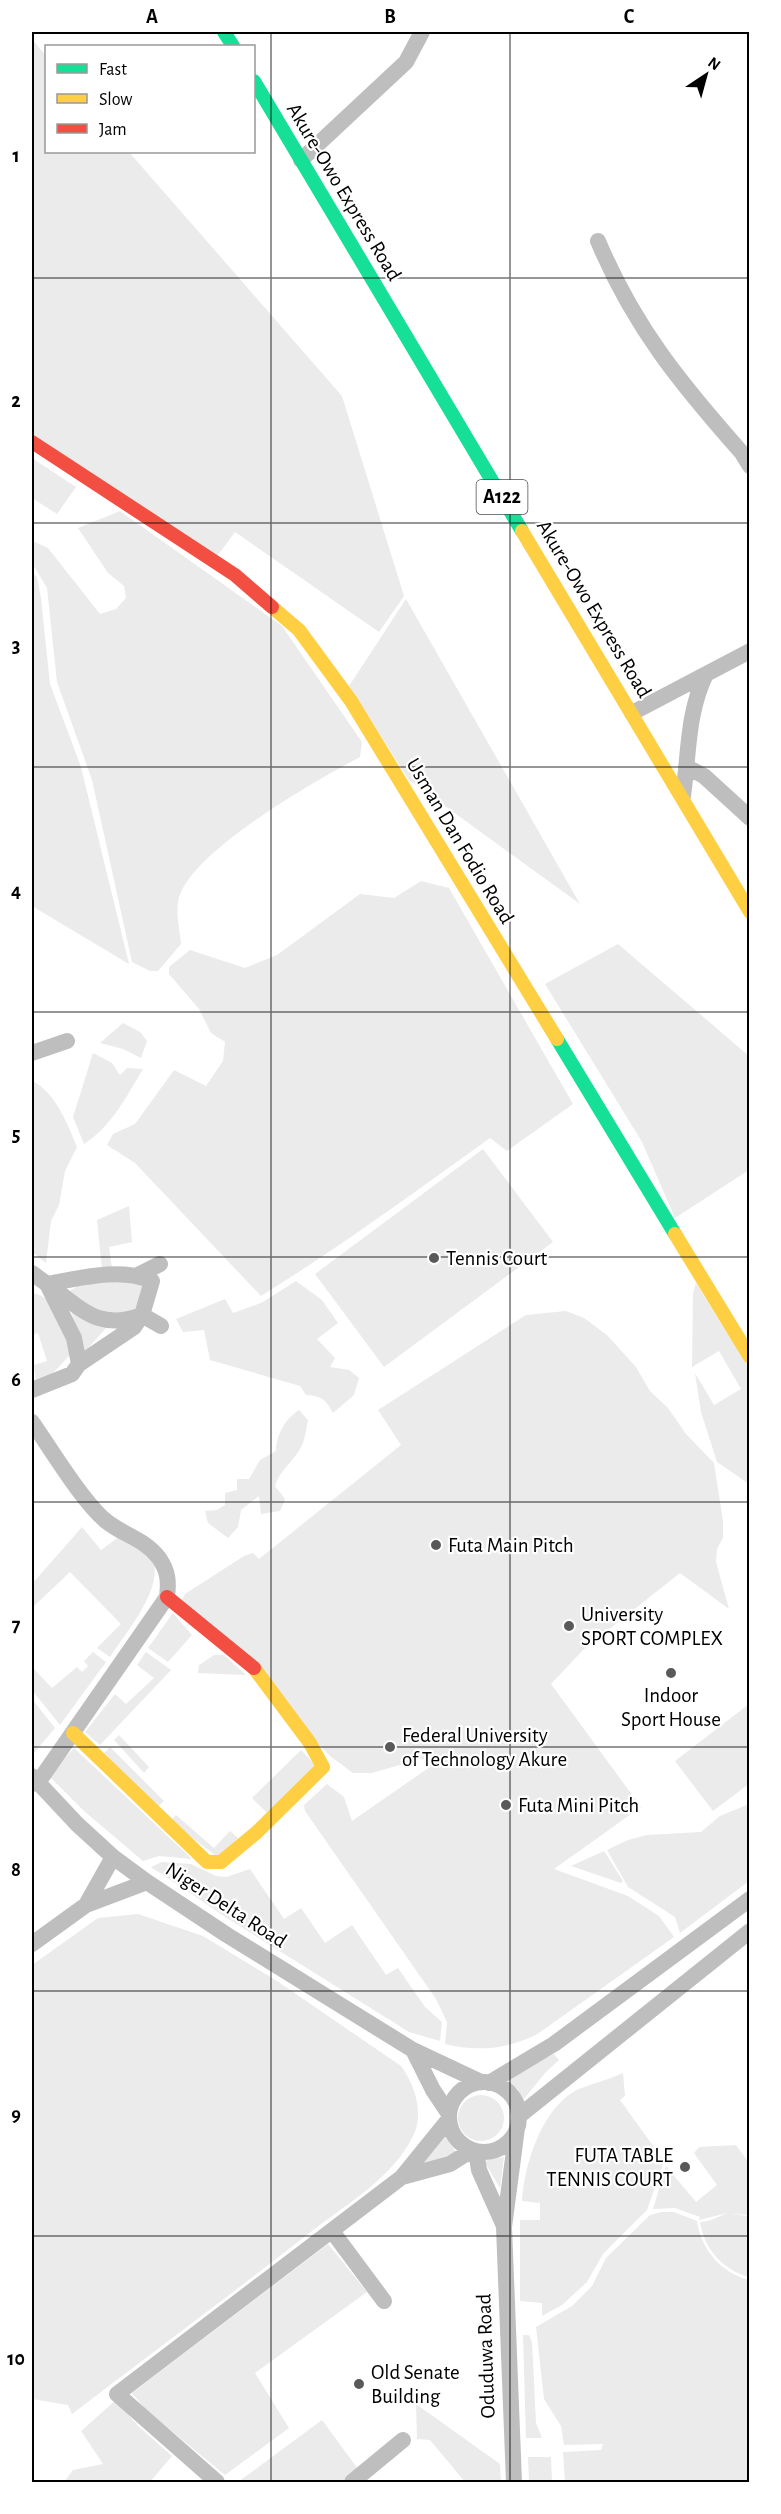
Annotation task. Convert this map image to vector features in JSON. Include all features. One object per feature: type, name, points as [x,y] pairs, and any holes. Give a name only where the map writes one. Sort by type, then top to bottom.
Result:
[{"type":"main road","name":"Akure-Owo Express Road","points":[[255,83],[750,912]]},
{"type":"main road","name":"Usman Dan Fodio Road","points":[[32,442],[235,575],[299,630],[351,701],[750,1357]]},
{"type":"main road","points":[[73,1732],[121,1782],[207,1862],[221,1862],[256,1833],[323,1767],[310,1743],[254,1668],[167,1597]]},
{"type":"street","points":[[301,160],[406,62],[422,32]]},
{"type":"street","points":[[598,241],[614,279],[647,338],[747,456]]},
{"type":"street","points":[[632,714],[750,651]]},
{"type":"street","points":[[683,800],[688,730],[693,704],[706,674]]},
{"type":"street","points":[[687,767],[704,776],[750,818]]},
{"type":"street","points":[[32,1053],[67,1041]]},
{"type":"street","points":[[138,1275],[160,1264]]},
{"type":"street","points":[[32,1274],[95,1318],[124,1322],[142,1315]]},
{"type":"street","points":[[32,1390],[72,1374],[79,1364],[134,1327],[142,1315],[152,1281],[138,1275],[86,1276],[47,1284]]},
{"type":"street","points":[[47,1284],[74,1338],[79,1364]]},
{"type":"street","points":[[142,1315],[162,1326]]},
{"type":"street","points":[[32,1422],[94,1509],[107,1522],[144,1543],[159,1558],[169,1577],[167,1597],[73,1732],[34,1780]]},
{"type":"street","name":"Niger Delta Road","points":[[34,1780],[113,1857],[147,1882],[227,1935],[413,2050],[485,2083]]},
{"type":"street","points":[[86,1905],[113,1857]]},
{"type":"street","points":[[33,1939],[86,1905],[116,1896],[147,1882]]},
{"type":"street","points":[[217,2482],[117,2394],[402,2177],[449,2117],[452,2103],[459,2092],[469,2085],[485,2083],[554,2044],[744,1903],[750,1923]]},
{"type":"street","points":[[413,2050],[449,2117],[453,2133],[461,2144],[474,2151],[489,2152],[501,2148],[511,2140],[518,2122],[574,2071],[750,1931]]},
{"type":"street","points":[[485,2083],[510,2094],[518,2122],[504,2227]]},
{"type":"street","points":[[402,2177],[460,2160],[474,2151]]},
{"type":"street","points":[[474,2151],[479,2170],[504,2227]]},
{"type":"street","name":"Oduduwa Road","points":[[504,2227],[514,2482]]},
{"type":"street","points":[[332,2231],[384,2301]]},
{"type":"street","points":[[352,2482],[403,2440]]},
{"type":"shaded area","points":[[32,39],[45,55],[45,153],[130,153],[342,396],[404,596],[379,632],[235,532],[215,559],[32,433]]},
{"type":"shaded area","points":[[32,458],[76,487],[57,514],[32,498]]},
{"type":"shaded area","points":[[120,511],[282,626],[362,742],[360,757],[285,800],[227,841],[203,862],[186,883],[178,902],[181,944],[158,971],[150,971],[132,962],[92,780],[57,682],[47,588],[32,563],[33,541],[48,548],[100,614],[116,609],[126,598],[124,586],[108,573],[78,528]]},
{"type":"shaded area","points":[[32,572],[37,577],[41,598],[50,684],[81,767],[129,964],[32,906]]},
{"type":"shaded area","points":[[406,599],[580,904],[409,780],[349,686]]},
{"type":"shaded area","points":[[421,881],[449,888],[573,1104],[507,1151],[490,1138],[348,1239],[261,1296],[135,1163],[107,1145],[113,1134],[135,1124],[174,1070],[206,1086],[223,1061],[225,1042],[211,1033],[199,1009],[169,974],[169,967],[190,950],[245,968],[277,955],[360,894],[394,898]]},
{"type":"shaded area","points":[[618,944],[749,1056],[749,1170],[675,1218],[642,1142],[545,984]]},
{"type":"shaded area","points":[[123,1023],[140,1032],[147,1041],[141,1058],[123,1049],[100,1043]]},
{"type":"shaded area","points":[[93,1053],[112,1063],[120,1075],[127,1068],[143,1069],[103,1129],[84,1144],[73,1117]]},
{"type":"shaded area","points":[[32,1081],[54,1100],[77,1147],[65,1171],[59,1205],[51,1221],[46,1263],[32,1252]]},
{"type":"shaded area","name":"Tennis Court","points":[[483,1149],[553,1242],[384,1367],[315,1274]]},
{"type":"shaded area","points":[[129,1206],[132,1242],[109,1247],[112,1268],[102,1270],[97,1220]]},
{"type":"shaded area","points":[[113,1278],[149,1283],[139,1313],[96,1315],[70,1291],[83,1282]]},
{"type":"shaded area","points":[[296,1281],[322,1300],[338,1323],[317,1339],[335,1358],[330,1367],[349,1370],[359,1378],[354,1395],[333,1413],[323,1400],[316,1396],[306,1395],[300,1386],[210,1360],[204,1330],[183,1332],[176,1319],[225,1299],[233,1313],[261,1303]]},
{"type":"shaded area","points":[[696,1283],[749,1368],[749,1484],[717,1462],[701,1412],[695,1373],[714,1405],[741,1389],[719,1351],[692,1367],[693,1293]]},
{"type":"shaded area","points":[[32,1293],[41,1296],[54,1308],[71,1354],[53,1373],[36,1383],[34,1365],[47,1361],[38,1333],[32,1335]]},
{"type":"shaded area","points":[[71,1311],[106,1328],[84,1353]]},
{"type":"shaded area","points":[[566,1311],[584,1318],[607,1335],[636,1367],[650,1391],[668,1408],[686,1434],[714,1463],[723,1521],[723,1538],[717,1549],[716,1562],[729,1609],[680,1573],[583,1650],[551,1684],[641,1807],[554,1869],[628,1896],[659,1916],[674,1937],[536,2035],[503,2046],[469,2048],[445,2044],[447,2022],[436,1999],[305,1811],[304,1805],[327,1784],[344,1797],[352,1821],[437,1762],[420,1759],[372,1773],[353,1773],[330,1756],[181,1602],[185,1594],[244,1556],[253,1553],[259,1559],[401,1445],[378,1410],[526,1315]]},
{"type":"shaded area","points":[[299,1410],[308,1420],[302,1446],[279,1476],[275,1486],[285,1499],[280,1511],[261,1514],[259,1496],[241,1510],[238,1527],[228,1538],[208,1523],[205,1511],[217,1510],[225,1505],[225,1493],[237,1490],[237,1479],[249,1479],[260,1460],[276,1451],[283,1428]]},
{"type":"shaded area","points":[[82,1527],[101,1550],[123,1534],[150,1555],[155,1569],[149,1596],[134,1623],[110,1657],[97,1648],[121,1624],[70,1572],[32,1608],[32,1584]]},
{"type":"shaded area","points":[[173,1613],[192,1635],[168,1662],[148,1648]]},
{"type":"shaded area","points":[[93,1652],[106,1662],[60,1725],[32,1690],[32,1667],[52,1688],[77,1667],[82,1672],[88,1666],[84,1661]]},
{"type":"shaded area","points":[[146,1652],[171,1670],[100,1745],[85,1732],[115,1694],[126,1704],[154,1678],[137,1665]]},
{"type":"shaded area","points":[[214,1655],[224,1655],[246,1675],[198,1673],[199,1665]]},
{"type":"shaded area","points":[[32,1699],[55,1728],[34,1753],[32,1750]]},
{"type":"shaded area","points":[[749,1704],[749,1784],[713,1811],[675,1761]]},
{"type":"shaded area","points":[[119,1735],[149,1767],[144,1773],[114,1740]]},
{"type":"shaded area","points":[[110,1747],[164,1801],[158,1807],[104,1753]]},
{"type":"shaded area","points":[[74,1748],[192,1859],[159,1856],[143,1861],[84,1811],[49,1776]]},
{"type":"shaded area","points":[[301,1750],[316,1766],[268,1814],[252,1798]]},
{"type":"shaded area","points":[[749,1804],[749,1881],[680,1933],[675,1917],[628,1887],[607,1850],[628,1840],[647,1835],[701,1832],[720,1816]]},
{"type":"shaded area","points":[[176,1815],[214,1848],[230,1831],[238,1838],[219,1858],[170,1821]]},
{"type":"shaded area","points":[[604,1851],[623,1881],[621,1883],[571,1866]]},
{"type":"shaded area","points":[[162,1862],[191,1864],[216,1876],[226,1877],[250,1869],[284,1919],[301,1908],[325,1943],[352,1925],[386,1975],[398,1968],[425,2007],[442,2022],[440,2041],[409,2032],[227,1918],[151,1867]]},
{"type":"shaded area","points":[[138,1914],[203,1936],[277,1981],[401,2066],[416,2098],[417,2125],[406,2149],[383,2176],[369,2188],[72,2414],[68,2405],[32,2399],[32,1965],[98,1918]]},
{"type":"shaded area","points":[[554,2054],[559,2060],[523,2100],[518,2090],[504,2078]]},
{"type":"shaded area","points":[[623,2073],[625,2096],[620,2100],[664,2161],[647,2210],[603,2254],[587,2282],[562,2305],[542,2316],[542,2303],[520,2301],[520,2220],[540,2220],[540,2203],[522,2201],[526,2172],[536,2140],[553,2111],[563,2100],[575,2091]]},
{"type":"shaded area","points":[[481,2095],[497,2102],[504,2118],[497,2134],[481,2141],[465,2134],[458,2118],[465,2102]]},
{"type":"shaded area","points":[[443,2132],[457,2154],[417,2166]]},
{"type":"shaded area","points":[[736,2145],[749,2163],[749,2215],[728,2214],[749,2216],[749,2277],[723,2264],[710,2249],[702,2232],[700,2222],[727,2213],[699,2220],[700,2217],[675,2208],[653,2209],[666,2166],[696,2202],[717,2185],[694,2153],[699,2147]]},
{"type":"shaded area","points":[[504,2157],[500,2188],[484,2161]]},
{"type":"shaded area","points":[[674,2212],[697,2221],[703,2241],[721,2266],[749,2280],[749,2482],[565,2482],[563,2452],[601,2450],[603,2444],[564,2445],[561,2426],[544,2399],[536,2327],[572,2306],[592,2286],[606,2258],[650,2215]]},
{"type":"shaded area","points":[[328,2244],[367,2292],[255,2373],[289,2428],[225,2475],[146,2410],[132,2393]]},
{"type":"shaded area","points":[[523,2335],[529,2335],[532,2342],[536,2423],[542,2438],[526,2438]]},
{"type":"shaded area","points":[[116,2400],[137,2425],[172,2456],[150,2482],[64,2482],[73,2470],[103,2464],[81,2431]]},
{"type":"shaded area","points":[[416,2404],[500,2464],[501,2482],[465,2482],[430,2440],[417,2439]]},
{"type":"shaded area","points":[[322,2420],[358,2469],[340,2482],[238,2482]]},
{"type":"shaded area","points":[[528,2457],[551,2457],[552,2482],[529,2482]]},
{"type":"traffic: fast","points":[[224,32],[232,45]]},
{"type":"traffic: fast","points":[[255,83],[522,531]]},
{"type":"traffic: fast","points":[[557,1039],[675,1234]]},
{"type":"traffic: slow","points":[[522,531],[750,912]]},
{"type":"traffic: slow","points":[[272,607],[299,630],[351,701],[557,1039]]},
{"type":"traffic: slow","points":[[675,1234],[750,1357]]},
{"type":"traffic: slow","points":[[73,1733],[207,1862],[221,1862],[256,1833],[323,1767],[310,1743],[254,1668]]},
{"type":"traffic: jam","points":[[32,442],[235,575],[272,607]]},
{"type":"traffic: jam","points":[[167,1597],[254,1668]]},
{"type":"place","name":"Tennis Court","points":[[434,1258]]},
{"type":"place","name":"Futa Main Pitch","points":[[436,1545]]},
{"type":"place","name":"University SPORT COMPLEX","points":[[569,1626]]},
{"type":"place","name":"Indoor Sport House","points":[[671,1673]]},
{"type":"place","name":"Federal University of Technology Akure","points":[[390,1747]]},
{"type":"place","name":"Futa Mini Pitch","points":[[506,1805]]},
{"type":"place","name":"FUTA TABLE TENNIS COURT","points":[[685,2167]]},
{"type":"place","name":"Old Senate Building","points":[[359,2384]]}]
